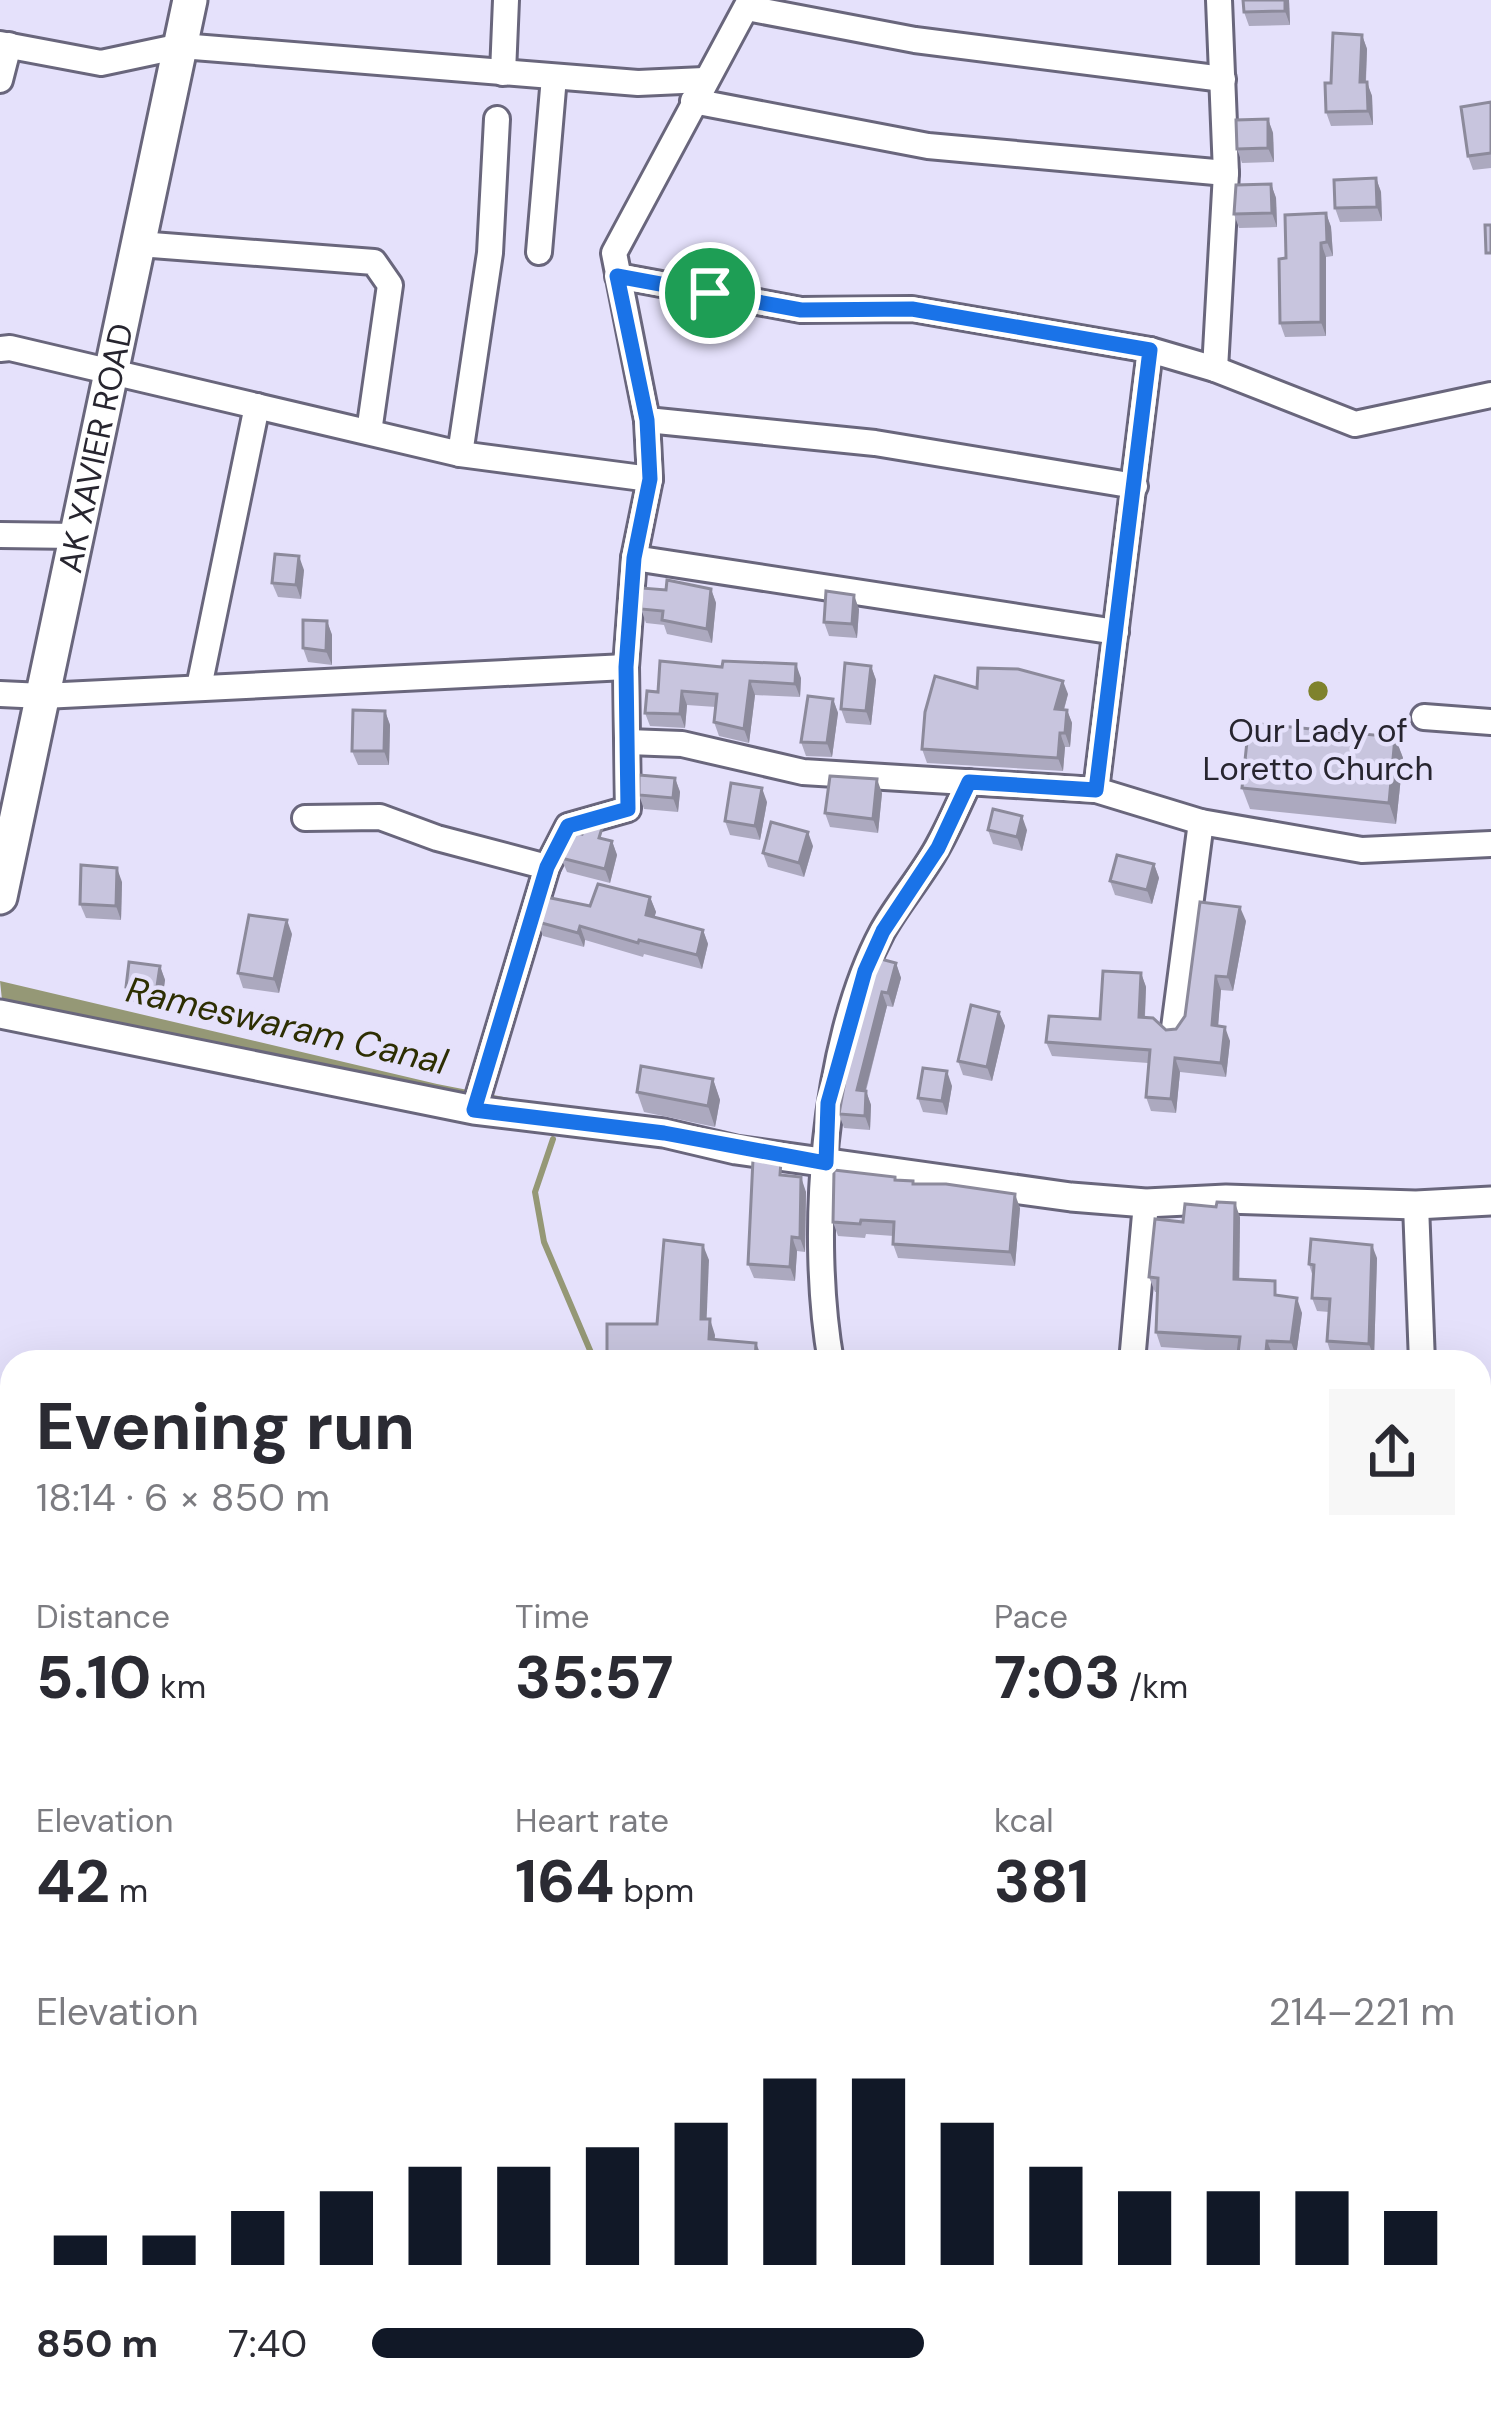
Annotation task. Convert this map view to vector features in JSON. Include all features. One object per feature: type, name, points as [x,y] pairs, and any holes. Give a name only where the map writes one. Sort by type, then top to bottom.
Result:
[{"type":"main road","name":"AK XAVIER ROAD","points":[[0,897],[190,0]]},
{"type":"street","points":[[503,73],[506,0]]},
{"type":"street","points":[[1215,369],[1226,173],[1220,0]]},
{"type":"street","points":[[477,1102],[547,867],[568,826],[628,809],[626,667],[634,558],[650,479],[647,420],[614,253],[748,4],[915,40],[1223,79]]},
{"type":"street","points":[[0,80],[5,45],[101,63],[181,46],[638,83],[699,91],[928,146],[1226,173]]},
{"type":"street","points":[[539,252],[554,77]]},
{"type":"street","points":[[460,454],[490,253],[497,119]]},
{"type":"street","points":[[139,244],[374,262],[390,285],[369,432]]},
{"type":"street","points":[[617,276],[801,310],[912,309],[1150,350],[1215,369],[1354,424],[1491,395]]},
{"type":"street","points":[[0,350],[10,348],[460,454],[650,479]]},
{"type":"street","points":[[1096,790],[1150,350]]},
{"type":"street","points":[[200,687],[257,406]]},
{"type":"street","points":[[647,420],[875,443],[1135,486]]},
{"type":"street","points":[[0,535],[77,536]]},
{"type":"street","points":[[634,558],[1116,632]]},
{"type":"street","points":[[0,694],[43,696],[626,667]]},
{"type":"street","points":[[1424,717],[1491,722]]},
{"type":"street","points":[[628,742],[682,744],[802,772],[1096,790],[1201,822],[1362,850],[1491,844]]},
{"type":"street","points":[[829,1350],[819,1239],[828,1103],[865,971],[883,931],[938,848],[969,782]]},
{"type":"street","points":[[305,818],[380,817],[436,838],[547,867]]},
{"type":"street","points":[[1174,1028],[1201,822]]},
{"type":"street","points":[[0,1014],[826,1163],[1146,1203],[1491,1201]]},
{"type":"street","points":[[1133,1350],[1146,1203]]},
{"type":"street","points":[[1416,1205],[1422,1350]]},
{"type":"shaded area","points":[[0,981],[437,1084],[813,1157],[446,1093],[2,1000]]},
{"type":"building","points":[[1243,0],[1285,0],[1285,11],[1244,12]]},
{"type":"building","points":[[1333,33],[1362,35],[1360,82],[1367,82],[1368,111],[1326,112]]},
{"type":"building","points":[[1491,102],[1491,153],[1468,156],[1461,107]]},
{"type":"building","points":[[1268,119],[1268,148],[1237,149],[1236,120]]},
{"type":"building","points":[[1376,178],[1377,207],[1335,208],[1334,180]]},
{"type":"building","points":[[1271,184],[1272,213],[1234,214],[1236,185]]},
{"type":"building","points":[[1326,213],[1327,242],[1321,243],[1321,322],[1280,323],[1279,259],[1286,258],[1285,215]]},
{"type":"building","points":[[1485,225],[1491,225],[1491,253],[1486,253]]},
{"type":"building","points":[[275,554],[299,556],[296,585],[272,583]]},
{"type":"building","points":[[667,580],[711,589],[707,629],[662,620],[663,611],[641,609],[642,588],[666,590]]},
{"type":"building","points":[[826,591],[854,595],[852,624],[824,622]]},
{"type":"building","points":[[303,620],[327,621],[326,651],[303,648]]},
{"type":"building","points":[[660,661],[722,667],[723,661],[796,664],[795,684],[750,681],[744,729],[714,722],[717,694],[682,691],[680,714],[645,713],[647,691],[658,692]]},
{"type":"building","points":[[845,663],[871,666],[866,711],[841,709]]},
{"type":"building","points":[[978,668],[1018,669],[1063,681],[1055,709],[1067,710],[1058,758],[922,749],[935,676],[977,688]]},
{"type":"building","points":[[808,696],[833,699],[827,743],[801,742]]},
{"type":"building","points":[[353,710],[385,711],[384,751],[352,751]]},
{"type":"building","points":[[1249,723],[1395,737],[1389,803],[1242,788]]},
{"type":"building","points":[[639,775],[675,778],[673,798],[639,795]]},
{"type":"building","points":[[830,776],[877,779],[873,819],[825,813]]},
{"type":"building","points":[[731,783],[762,788],[755,826],[725,821]]},
{"type":"building","points":[[993,809],[1022,816],[1017,837],[988,830]]},
{"type":"building","points":[[771,822],[808,832],[799,863],[763,853]]},
{"type":"building","points":[[585,823],[602,828],[599,838],[612,841],[605,869],[561,858],[572,831],[582,834]]},
{"type":"building","points":[[1117,855],[1154,864],[1147,890],[1110,881]]},
{"type":"building","points":[[81,865],[117,868],[116,906],[80,904]]},
{"type":"building","points":[[598,884],[650,897],[646,915],[703,930],[697,955],[580,926],[578,933],[538,922],[546,897],[590,906]]},
{"type":"building","points":[[1200,902],[1240,907],[1228,977],[1216,976],[1212,1025],[1225,1027],[1221,1063],[1175,1058],[1171,1099],[1146,1097],[1150,1050],[1046,1042],[1049,1016],[1100,1019],[1103,971],[1141,973],[1139,1017],[1153,1018],[1166,1030],[1176,1029],[1185,1016]]},
{"type":"building","points":[[249,915],[287,920],[274,979],[238,973]]},
{"type":"building","points":[[877,958],[896,963],[888,993],[882,992],[857,1090],[866,1091],[865,1116],[839,1114],[856,1019]]},
{"type":"building","points":[[129,962],[160,966],[156,993],[126,987]]},
{"type":"building","points":[[971,1005],[999,1012],[987,1067],[958,1061]]},
{"type":"building","points":[[641,1066],[713,1079],[708,1106],[637,1092]]},
{"type":"building","points":[[923,1068],[947,1071],[942,1101],[918,1098]]},
{"type":"building","points":[[753,1159],[781,1161],[780,1175],[801,1177],[800,1238],[792,1237],[790,1267],[748,1264]]},
{"type":"building","points":[[834,1170],[1015,1194],[1010,1252],[893,1244],[894,1222],[833,1222]]},
{"type":"building","points":[[1217,1202],[1235,1203],[1234,1279],[1275,1281],[1275,1295],[1297,1298],[1291,1342],[1267,1341],[1266,1350],[1238,1350],[1240,1337],[1156,1332],[1158,1278],[1149,1277],[1155,1219],[1183,1222],[1185,1204],[1216,1207]]},
{"type":"building","points":[[1311,1239],[1372,1245],[1369,1344],[1327,1341],[1330,1299],[1312,1298]]},
{"type":"building","points":[[664,1240],[703,1245],[701,1319],[710,1319],[709,1339],[756,1343],[756,1350],[607,1350],[607,1324],[657,1324]]},
{"type":"waterway","points":[[553,1139],[535,1192],[544,1242],[590,1350]]},
{"type":"place","name":"Our Lady of Loretto Church","points":[[1318,691]]},
{"type":"route","points":[[617,276],[710,293],[801,310],[912,309],[1150,350],[1096,790],[969,782],[938,848],[883,931],[865,971],[828,1103],[826,1163],[736,1150],[664,1133],[474,1110],[547,867],[568,826],[628,809],[626,667],[634,558],[650,479],[647,420],[617,276]]},
{"type":"water label","name":"Rameswaram Canal","points":[[287,1025]]}]
